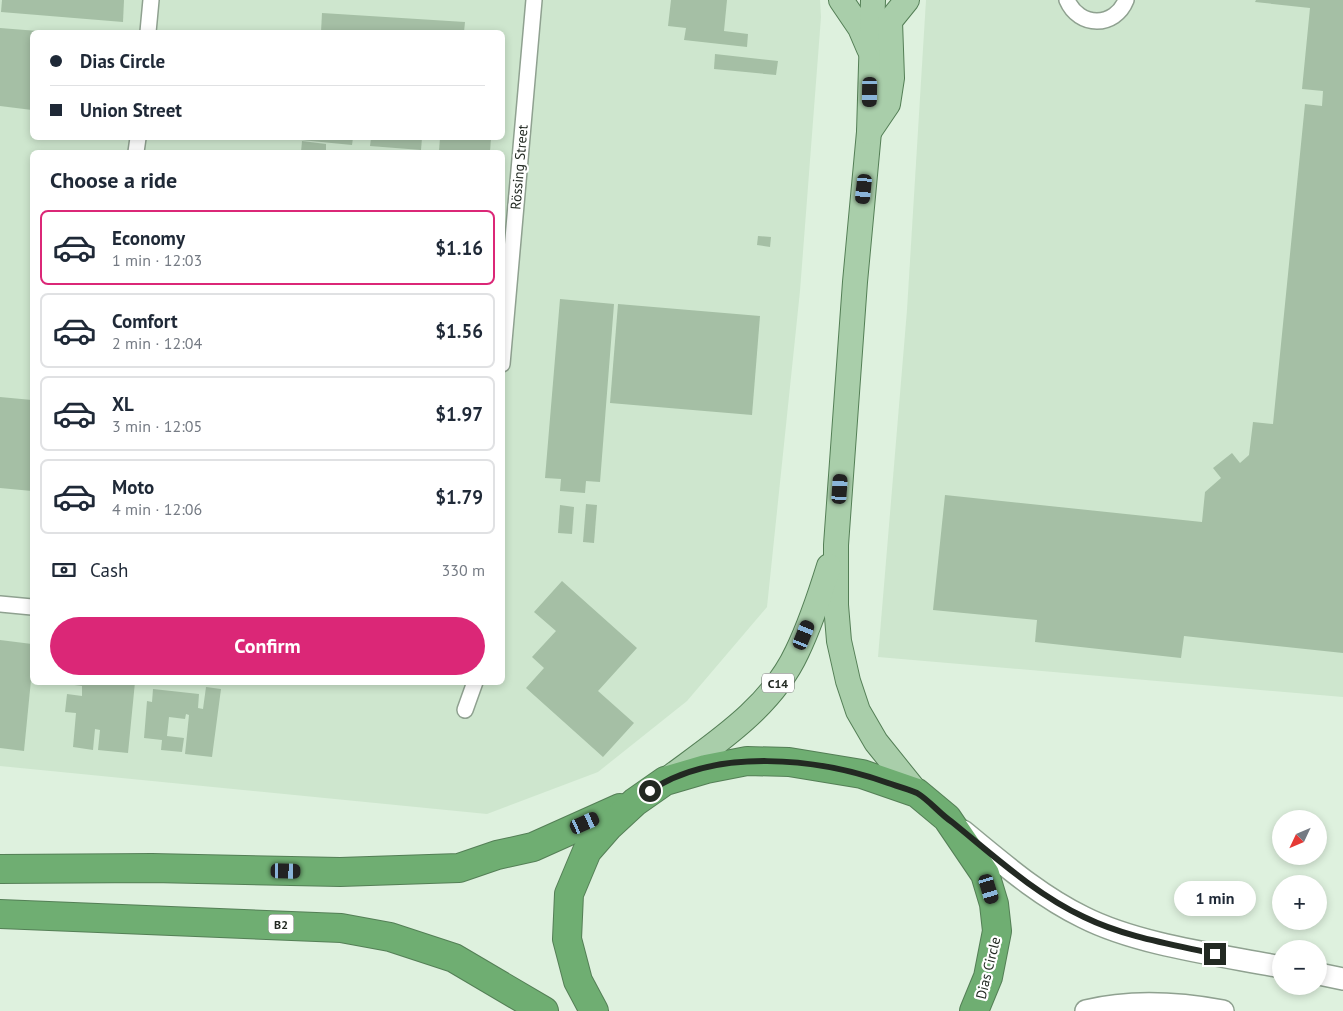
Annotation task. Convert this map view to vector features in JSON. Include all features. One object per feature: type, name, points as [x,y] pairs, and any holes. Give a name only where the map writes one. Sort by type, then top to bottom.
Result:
[{"type":"highway","name":"Dias Circle","points":[[594,1011],[578,981],[567,939],[569,894],[588,851],[608,827],[635,802],[665,781],[706,769],[747,761],[789,762],[862,774],[917,794],[947,818],[985,874],[994,904],[997,931],[988,977],[974,1011]]},
{"type":"highway","points":[[0,869],[152,868],[340,872],[459,868],[497,855],[533,847],[635,802]]},
{"type":"highway","name":"B2","points":[[0,914],[292,924],[341,928],[380,935],[454,958],[544,1011]]},
{"type":"main road","points":[[841,0],[860,28],[871,53]]},
{"type":"main road","name":"C14","points":[[873,0],[869,132],[855,282],[836,545],[836,604],[839,641],[848,681],[858,710],[876,742],[917,794]]},
{"type":"main road","points":[[869,132],[888,104],[892,78],[890,21],[907,0]]},
{"type":"main road","name":"C14","points":[[665,781],[733,732],[775,688],[797,654],[836,545]]},
{"type":"main road","points":[[947,818],[1040,892],[1083,917],[1123,934],[1272,965]]},
{"type":"main road","points":[[1327,976],[1343,979]]},
{"type":"main road","points":[[1086,1011],[1142,1004],[1202,1007],[1223,1011]]},
{"type":"street","points":[[148,30],[151,0]]},
{"type":"street","name":"Rössing Street","points":[[505,330],[534,0]]},
{"type":"street","points":[[1064,0],[1082,18],[1097,22],[1104,21],[1118,14],[1126,0]]},
{"type":"street","points":[[0,604],[30,607]]},
{"type":"street","points":[[465,710],[474,685]]},
{"type":"shaded area","points":[[0,0],[820,0],[821,17],[800,291],[767,607],[687,701],[598,772],[487,814],[0,766]]},
{"type":"shaded area","points":[[926,0],[1343,0],[1343,697],[878,657],[907,310]]},
{"type":"building","points":[[2,0],[124,0],[123,22],[1,12]]},
{"type":"building","points":[[671,0],[727,0],[724,31],[748,34],[747,47],[684,40],[686,28],[668,26]]},
{"type":"building","points":[[1256,0],[1343,0],[1343,653],[1184,636],[1181,658],[1035,642],[1037,620],[933,610],[945,495],[1202,522],[1205,492],[1221,478],[1213,468],[1232,453],[1240,463],[1249,455],[1253,422],[1273,424],[1305,104],[1322,106],[1323,91],[1302,89],[1310,8],[1255,2]]},
{"type":"building","points":[[322,13],[465,22],[464,30],[321,30]]},
{"type":"building","points":[[0,28],[30,30],[30,110],[0,106]]},
{"type":"building","points":[[715,54],[778,61],[776,75],[714,69]]},
{"type":"building","points":[[301,140],[353,140],[352,145]]},
{"type":"building","points":[[371,140],[422,140],[421,150],[370,146]]},
{"type":"building","points":[[440,140],[491,140],[490,150],[439,150]]},
{"type":"building","points":[[302,141],[326,144],[326,150],[301,150]]},
{"type":"building","points":[[758,236],[771,237],[770,247],[757,245]]},
{"type":"building","points":[[560,299],[614,304],[600,482],[586,481],[585,493],[560,491],[561,479],[545,478]]},
{"type":"building","points":[[618,304],[760,316],[752,415],[610,403]]},
{"type":"building","points":[[0,397],[30,400],[30,491],[0,488]]},
{"type":"building","points":[[586,504],[597,505],[594,543],[583,542]]},
{"type":"building","points":[[560,505],[574,507],[572,534],[558,533]]},
{"type":"building","points":[[562,581],[637,648],[598,691],[634,723],[603,757],[526,688],[544,668],[532,657],[556,631],[534,612]]},
{"type":"building","points":[[0,640],[30,644],[31,685],[24,751],[0,748]]},
{"type":"building","points":[[74,685],[135,685],[128,753],[98,750],[100,730],[95,729],[93,750],[73,747],[76,713],[65,712],[67,694],[82,696],[82,686]]},
{"type":"building","points":[[206,687],[221,689],[212,757],[185,754],[189,715],[186,714],[185,719],[169,717],[167,736],[184,738],[182,752],[161,750],[162,740],[144,738],[147,701],[152,702],[153,689],[199,694],[198,708],[203,709]]},
{"type":"route","points":[[650,791],[665,781],[706,769],[747,761],[789,762],[862,774],[917,794],[1040,892],[1083,917],[1123,934],[1215,954]]}]
